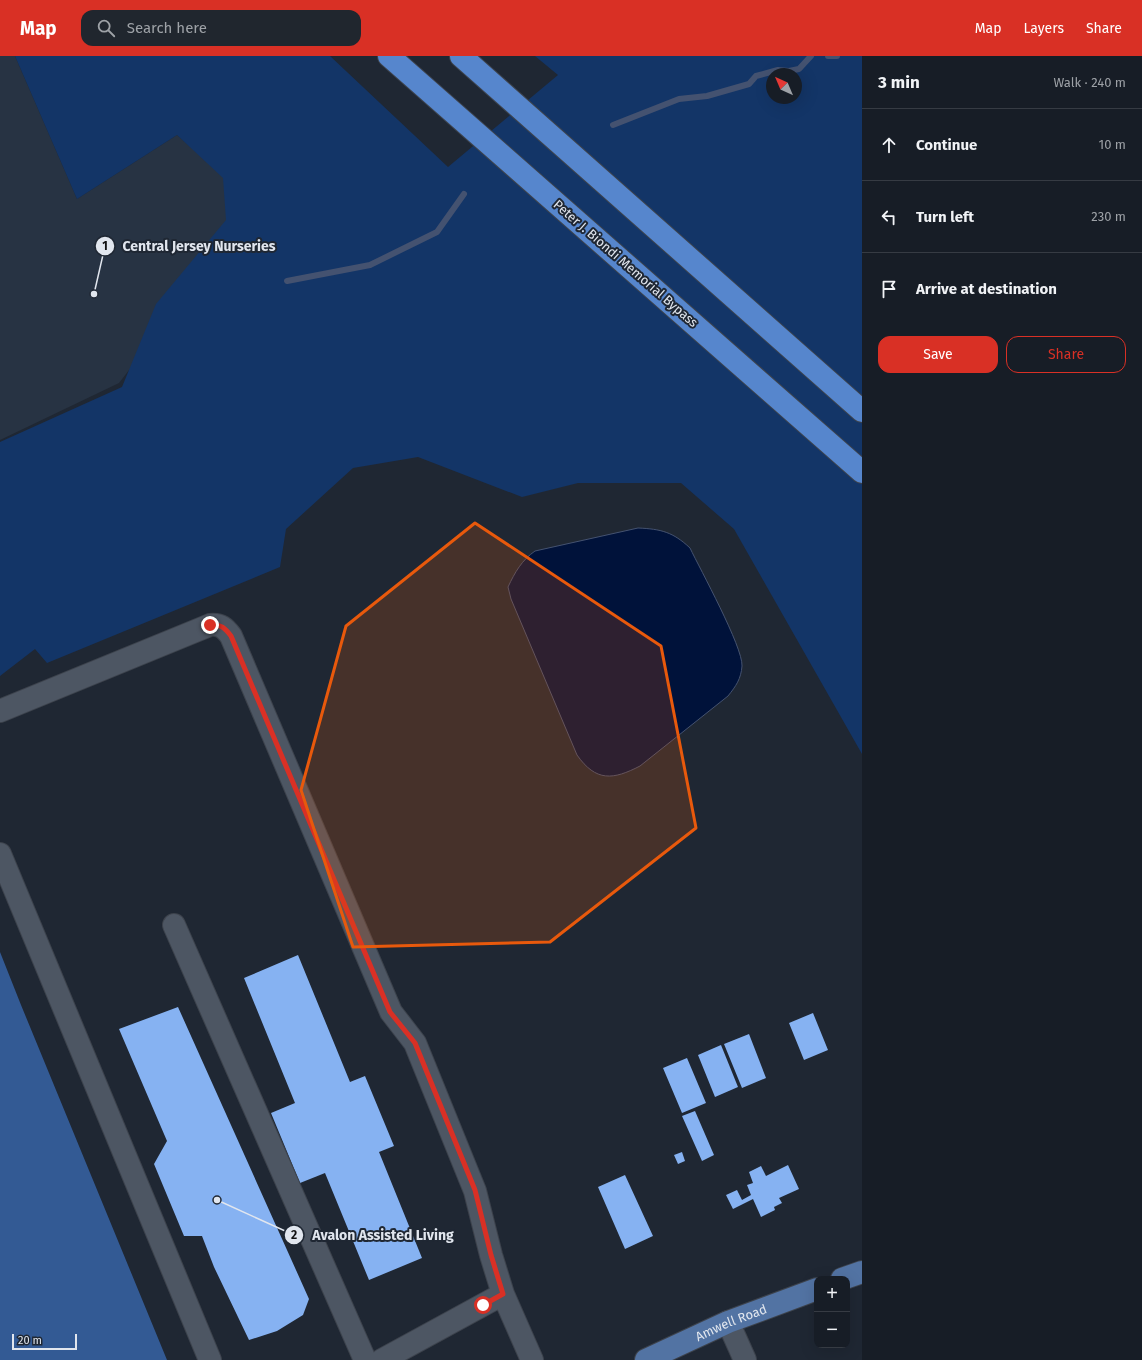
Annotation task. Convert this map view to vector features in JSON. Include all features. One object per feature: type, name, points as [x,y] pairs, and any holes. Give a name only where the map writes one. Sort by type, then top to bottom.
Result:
[{"type":"highway","name":"Peter J. Biondi Memorial Bypass","points":[[389,56],[862,472]]},
{"type":"highway","points":[[461,56],[862,411]]},
{"type":"highway","points":[[770,328],[862,390]]},
{"type":"main road","points":[[850,1276],[862,1272]]},
{"type":"main road","name":"Amwell Road","points":[[646,1360],[728,1322],[814,1290]]},
{"type":"street","points":[[0,711],[210,625],[217,624],[225,628],[231,636],[390,1012],[415,1043],[475,1190],[491,1255],[503,1294],[532,1360]]},
{"type":"street","points":[[0,854],[210,1360]]},
{"type":"street","points":[[174,925],[365,1360]]},
{"type":"street","points":[[382,1360],[503,1294]]},
{"type":"street","points":[[728,1322],[746,1360]]},
{"type":"highlighted area","points":[[475,523],[661,646],[696,828],[550,942],[353,947],[301,790],[346,626]]},
{"type":"shaded area","points":[[0,56],[15,56],[77,199],[177,135],[257,205],[119,383],[0,440]]},
{"type":"shaded area","points":[[15,56],[330,56],[448,167],[558,75],[535,56],[862,56],[862,754],[734,529],[681,483],[578,483],[522,497],[418,457],[353,468],[286,529],[280,567],[47,663],[35,649],[0,676],[0,442],[122,387],[156,304],[226,220],[223,178],[177,135],[77,199]]},
{"type":"shaded area","points":[[638,528],[666,532],[678,538],[690,548],[736,642],[742,666],[741,675],[728,696],[640,766],[621,774],[606,776],[591,770],[577,755],[511,599],[508,587],[519,567],[526,558],[535,551]]},
{"type":"shaded area","points":[[0,952],[21,1005],[167,1360],[0,1360]]},
{"type":"building","points":[[298,955],[350,1082],[365,1076],[394,1146],[379,1152],[422,1258],[369,1280],[325,1173],[300,1183],[271,1113],[295,1103],[244,978]]},
{"type":"building","points":[[178,1007],[309,1299],[303,1315],[277,1331],[249,1340],[214,1267],[202,1236],[184,1236],[154,1164],[167,1141],[119,1029]]},
{"type":"building","points":[[813,1013],[828,1050],[804,1060],[789,1023]]},
{"type":"building","points":[[749,1034],[766,1078],[742,1088],[724,1044]]},
{"type":"building","points":[[721,1045],[738,1087],[715,1097],[698,1055]]},
{"type":"building","points":[[687,1058],[706,1103],[682,1113],[663,1068]]},
{"type":"building","points":[[695,1111],[714,1155],[702,1161],[682,1116]]},
{"type":"building","points":[[682,1152],[685,1161],[678,1164],[674,1155]]},
{"type":"building","points":[[788,1165],[799,1189],[779,1198],[782,1203],[774,1207],[775,1210],[761,1217],[753,1199],[733,1209],[726,1195],[737,1190],[742,1200],[751,1195],[747,1185],[753,1183],[749,1172],[761,1166],[766,1176]]},
{"type":"building","points":[[625,1175],[653,1236],[625,1249],[598,1187]]},
{"type":"waterway","points":[[613,125],[679,99],[707,96],[749,84],[756,76],[778,70],[789,71],[799,69],[811,56]]},
{"type":"waterway","points":[[828,56],[837,56]]},
{"type":"waterway","points":[[287,281],[370,265],[437,232],[464,194]]},
{"type":"place","name":"Central Jersey Nurseries","points":[[94,294]]},
{"type":"place","name":"Avalon Assisted Living","points":[[217,1200]]},
{"type":"route","points":[[210,625],[217,624],[225,628],[231,636],[390,1012],[415,1043],[475,1190],[491,1255],[503,1294],[483,1305]]}]
